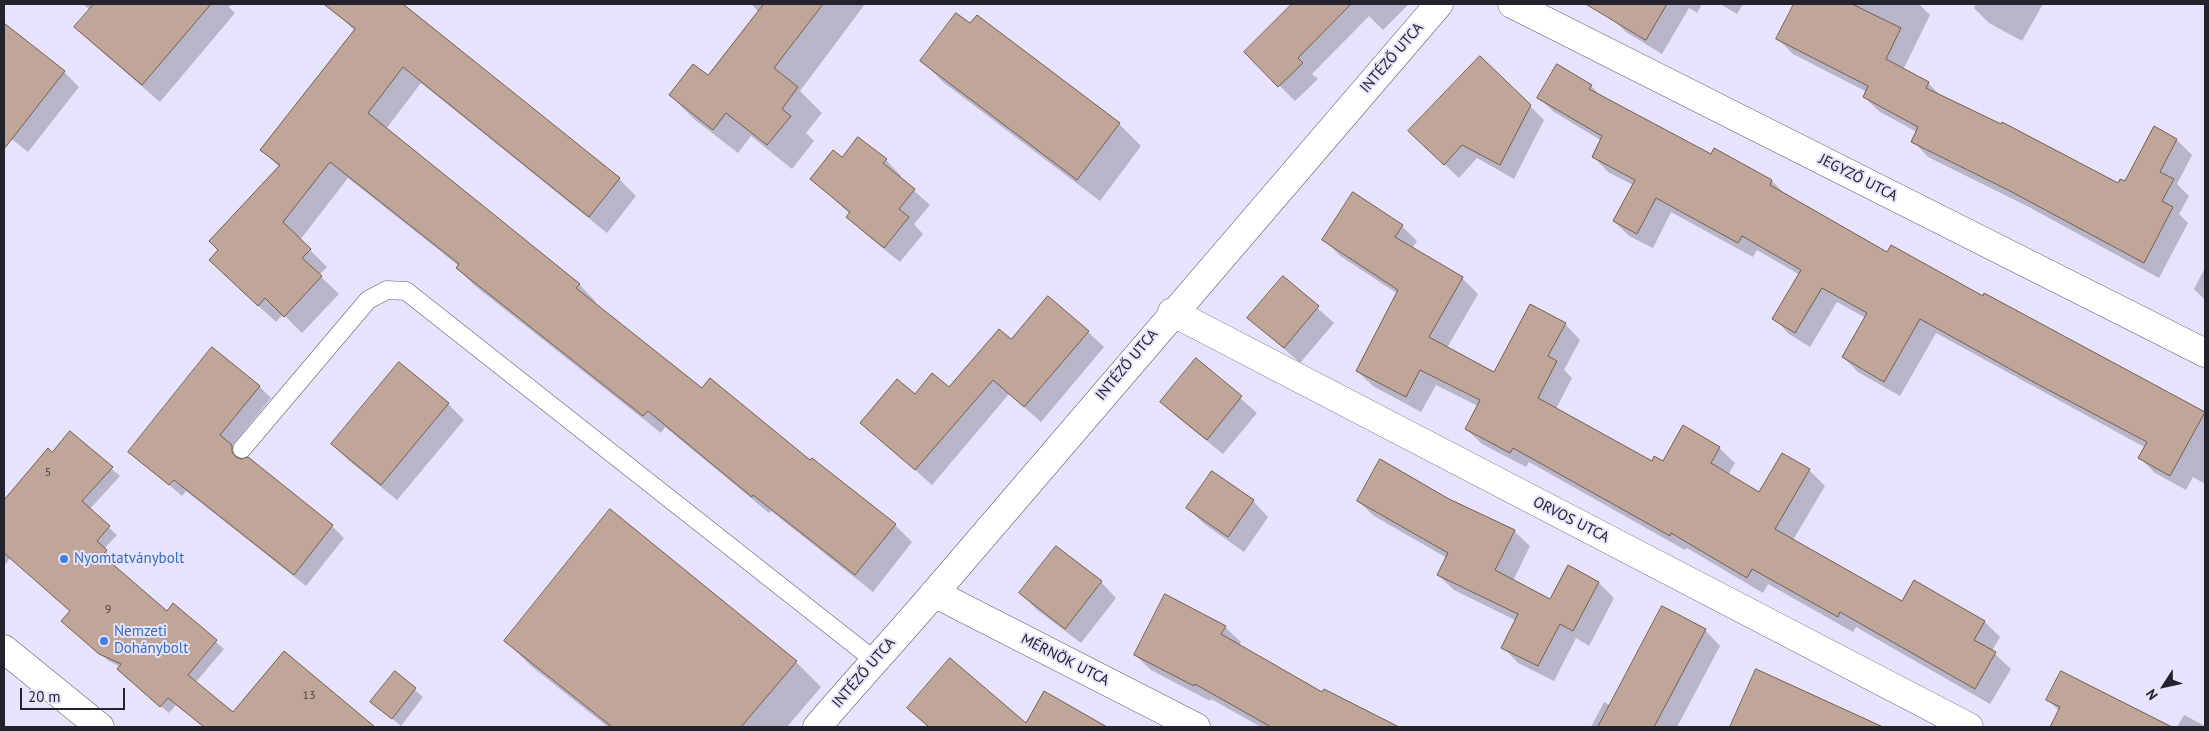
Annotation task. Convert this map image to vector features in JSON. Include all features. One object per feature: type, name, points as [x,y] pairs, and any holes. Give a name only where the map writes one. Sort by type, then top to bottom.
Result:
[{"type":"street","name":"INTÉZŐ UTCA","points":[[817,727],[934,593],[1172,312],[1439,4]]},
{"type":"street","name":"JEGYZŐ UTCA","points":[[1512,4],[2205,353]]},
{"type":"street","name":"ORVOS UTCA","points":[[1172,312],[1969,727]]},
{"type":"street","name":"MÉRNÖK UTCA","points":[[934,593],[1196,727]]},
{"type":"street","points":[[4,648],[100,727]]},
{"type":"lane","points":[[242,449],[368,300],[387,290],[406,291],[874,660]]},
{"type":"building","points":[[94,4],[211,4],[142,85],[74,27]]},
{"type":"building","points":[[324,4],[403,4],[620,178],[589,217],[403,67],[368,113],[580,284],[576,288],[702,388],[710,378],[810,460],[812,458],[896,524],[855,575],[753,495],[752,497],[648,411],[643,416],[456,268],[459,264],[330,162],[283,222],[311,249],[302,258],[322,276],[284,317],[265,298],[258,306],[209,260],[218,250],[209,241],[280,165],[260,150],[355,29]]},
{"type":"building","points":[[764,4],[823,4],[774,68],[798,87],[782,109],[791,116],[767,145],[726,113],[713,130],[669,95],[693,64],[708,75]]},
{"type":"building","points":[[1292,4],[1351,4],[1298,58],[1303,63],[1278,87],[1244,52]]},
{"type":"building","points":[[1586,4],[1667,4],[1646,40]]},
{"type":"building","points":[[1794,4],[1852,4],[1901,28],[1886,59],[1929,82],[1926,88],[2001,124],[2002,122],[2118,183],[2120,179],[2125,181],[2154,126],[2177,139],[2160,172],[2174,179],[2162,201],[2173,207],[2144,263],[2010,191],[1911,142],[1918,127],[1863,97],[1868,86],[1776,39]]},
{"type":"building","points":[[956,13],[970,23],[977,15],[1120,123],[1077,180],[920,61]]},
{"type":"building","points":[[4,23],[65,71],[4,149]]},
{"type":"building","points":[[1480,56],[1531,105],[1500,165],[1462,145],[1444,165],[1408,131]]},
{"type":"building","points":[[1557,64],[1592,85],[1589,89],[1711,154],[1714,148],[1772,180],[1770,185],[1887,252],[1891,245],[1983,296],[1984,293],[2205,412],[2170,476],[2138,458],[2147,442],[1920,319],[1884,382],[1842,357],[1867,313],[1822,288],[1795,333],[1772,319],[1801,270],[1742,236],[1738,243],[1656,198],[1637,234],[1613,221],[1635,180],[1592,157],[1602,136],[1537,98]]},
{"type":"building","points":[[858,137],[887,159],[883,163],[915,189],[899,209],[909,217],[884,248],[846,217],[850,212],[810,179],[833,150],[842,157]]},
{"type":"building","points":[[1353,192],[1403,225],[1395,237],[1463,277],[1429,337],[1494,372],[1530,304],[1566,323],[1548,356],[1557,361],[1538,398],[1652,461],[1654,456],[1663,461],[1683,425],[1720,447],[1711,463],[1759,492],[1782,453],[1810,469],[1775,529],[1902,601],[1914,580],[1985,621],[1974,640],[1996,652],[1975,689],[1840,612],[1838,617],[1752,569],[1747,578],[1671,533],[1670,536],[1513,448],[1510,453],[1465,429],[1480,400],[1420,370],[1406,397],[1356,371],[1398,290],[1322,240]]},
{"type":"building","points":[[1283,276],[1319,306],[1284,348],[1247,318]]},
{"type":"building","points":[[1048,296],[1089,331],[1024,407],[993,380],[915,470],[860,423],[897,379],[915,394],[932,373],[949,387],[999,329],[1011,339]]},
{"type":"building","points":[[212,347],[260,386],[220,435],[232,445],[232,452],[236,457],[241,459],[248,457],[333,525],[294,575],[174,480],[169,485],[128,452]]},
{"type":"building","points":[[1196,358],[1242,396],[1207,440],[1160,402]]},
{"type":"building","points":[[399,362],[449,403],[381,485],[331,444]]},
{"type":"building","points":[[70,431],[113,467],[82,501],[110,526],[97,541],[107,550],[102,555],[167,611],[173,603],[217,640],[188,675],[233,712],[284,651],[375,727],[204,727],[168,698],[160,707],[117,669],[121,664],[99,654],[61,621],[70,611],[4,553],[4,500],[48,448],[52,452]]},
{"type":"building","points":[[1380,459],[1449,499],[1515,530],[1495,570],[1550,599],[1568,565],[1599,582],[1573,631],[1560,624],[1538,666],[1501,648],[1518,614],[1437,575],[1448,553],[1357,501]]},
{"type":"building","points":[[1212,471],[1254,500],[1228,537],[1186,508]]},
{"type":"building","points":[[610,509],[797,661],[741,727],[612,727],[504,641]]},
{"type":"building","points":[[1056,546],[1102,581],[1065,629],[1019,593]]},
{"type":"building","points":[[1165,594],[1226,626],[1221,634],[1322,692],[1324,689],[1399,727],[1271,727],[1195,684],[1194,686],[1134,655]]},
{"type":"building","points":[[1662,606],[1706,629],[1654,727],[1598,727]]},
{"type":"building","points":[[950,658],[1026,723],[1044,691],[1107,727],[929,727],[907,708]]},
{"type":"building","points":[[1756,669],[1883,727],[1730,727]]},
{"type":"building","points":[[395,671],[416,688],[392,719],[370,702]]},
{"type":"building","points":[[2061,671],[2172,727],[2050,727],[2060,707],[2046,700]]},
{"type":"place","name":"Nyomtatványbolt","points":[[64,559]]},
{"type":"place","name":"Nemzeti Dohánybolt","points":[[104,641]]}]
